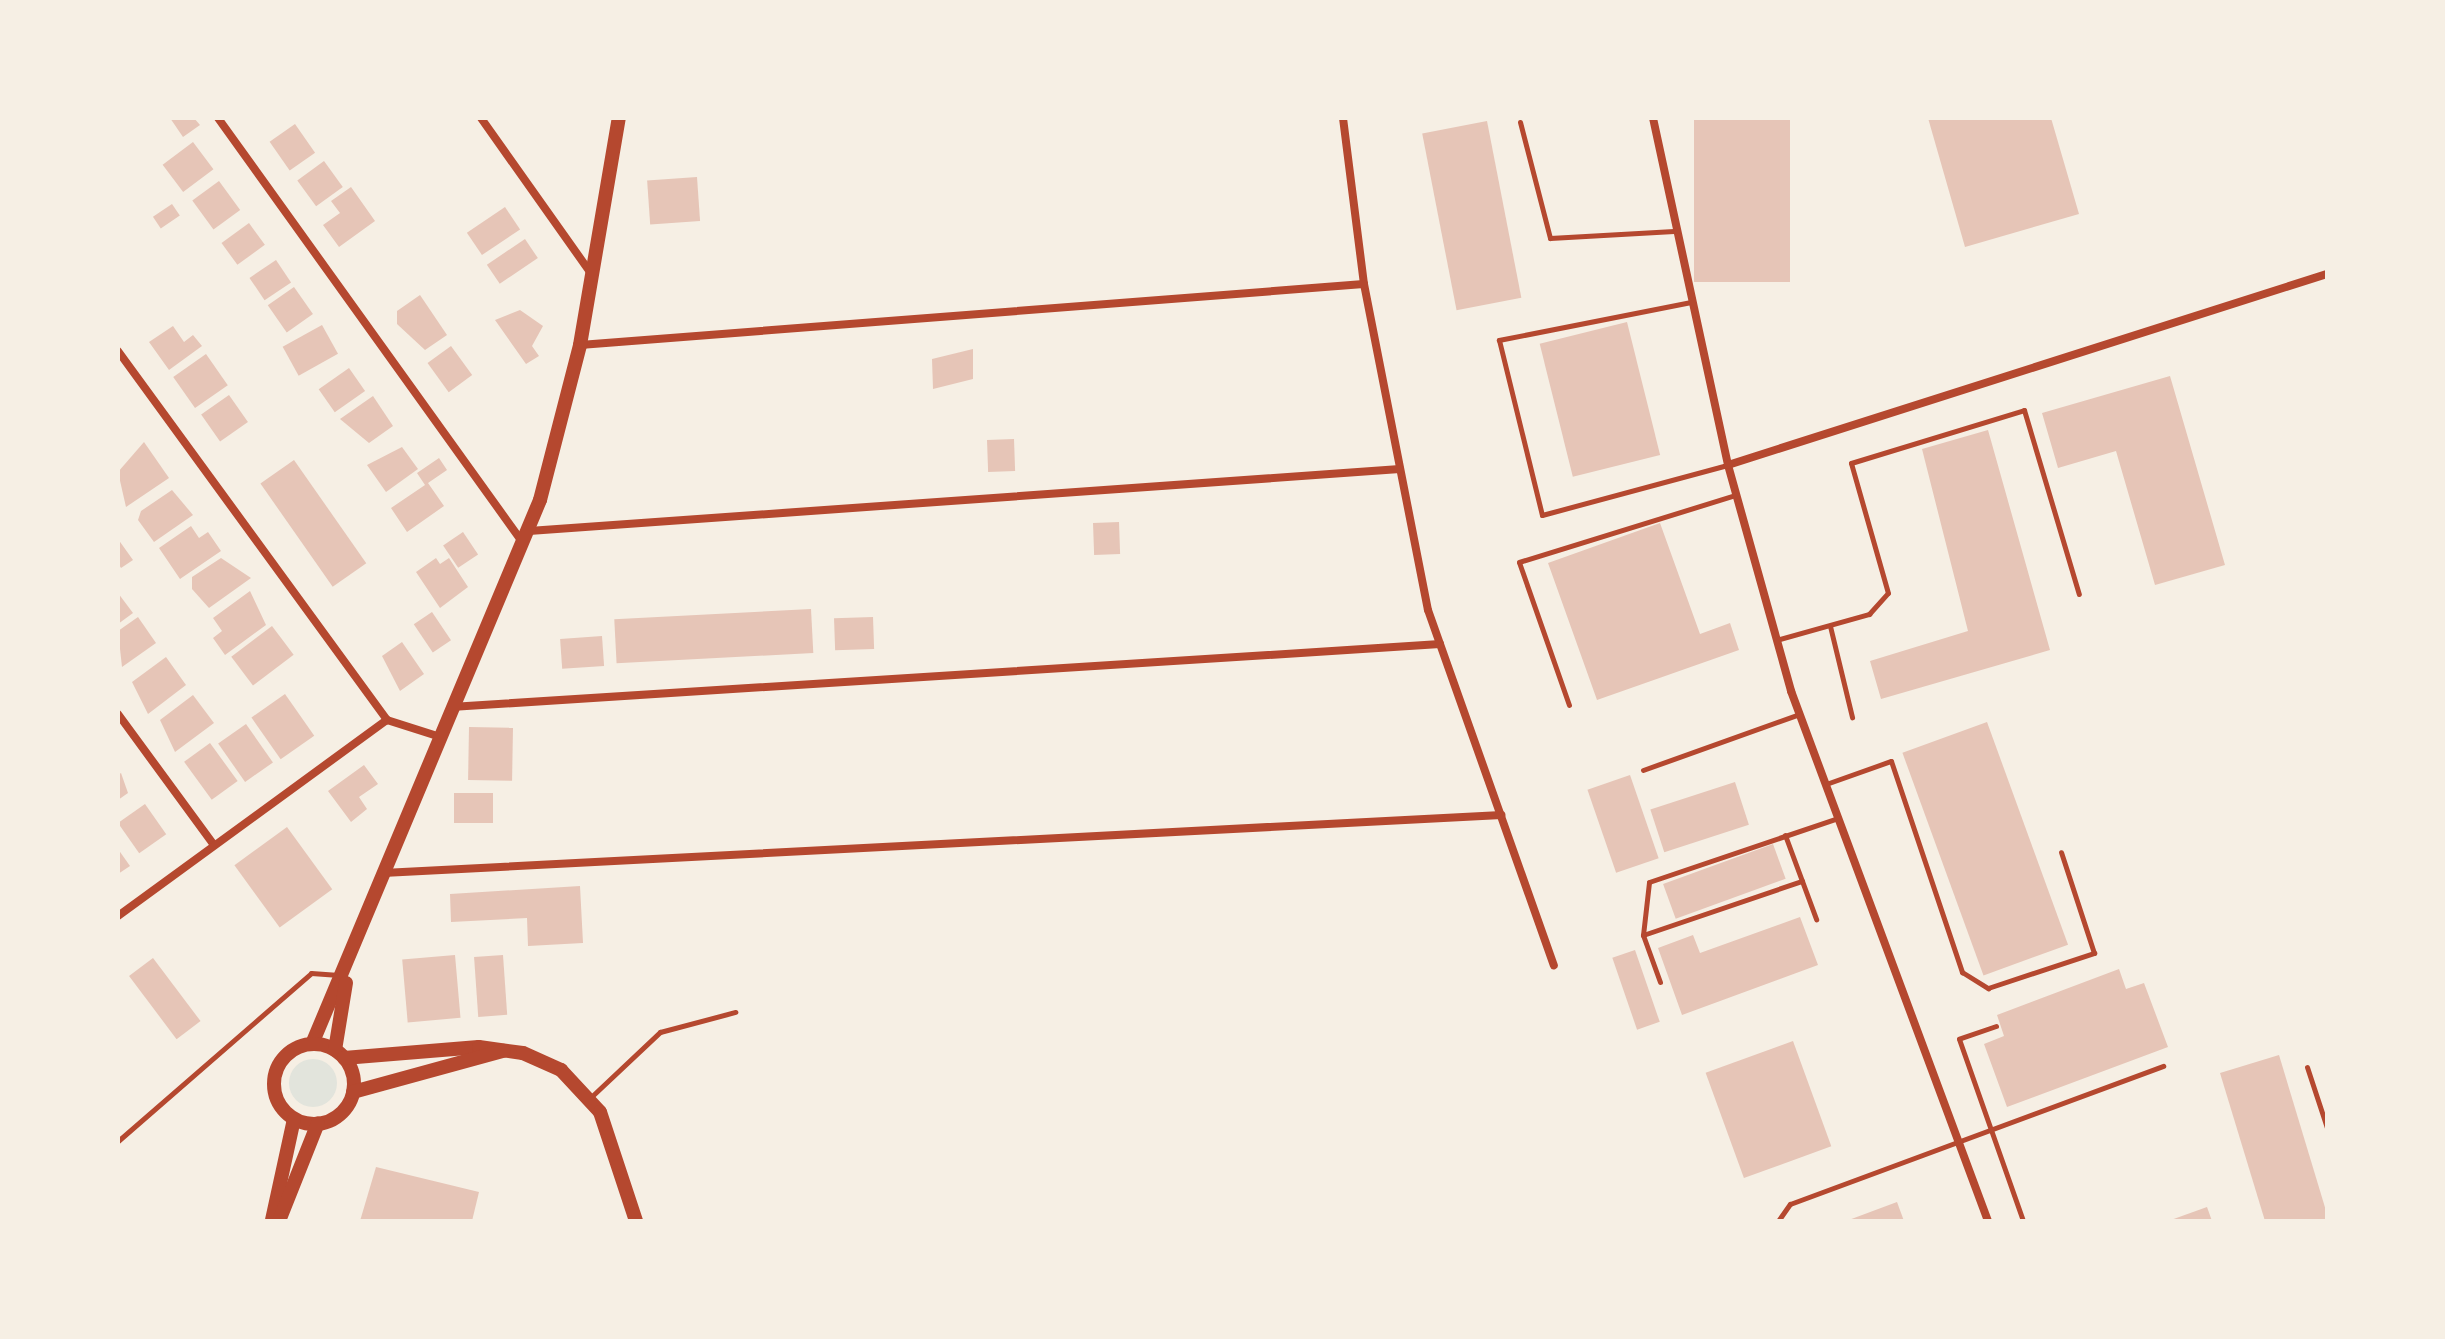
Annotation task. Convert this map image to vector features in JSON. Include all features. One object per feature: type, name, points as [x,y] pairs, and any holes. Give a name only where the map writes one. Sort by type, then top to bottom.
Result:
[{"type":"main road","points":[[312,1044],[346,971],[381,874],[449,707],[526,537],[580,345],[619,118]]},
{"type":"main road","points":[[346,971],[340,1054],[353,1092]]},
{"type":"main road","points":[[504,1051],[353,1092],[341,1113],[318,1123],[294,1119],[277,1100],[275,1075],[288,1053],[312,1044],[340,1054],[504,1051],[561,1070],[591,1097],[636,1221]]},
{"type":"main road","points":[[272,1221],[294,1119]]},
{"type":"main road","points":[[279,1221],[318,1123]]},
{"type":"street","points":[[218,118],[526,537],[1400,469]]},
{"type":"street","points":[[481,118],[593,276]]},
{"type":"street","points":[[1343,118],[1364,284],[1400,469],[1440,644],[1554,965]]},
{"type":"street","points":[[1653,118],[1674,231],[1728,465],[1776,640],[1799,714],[1988,1221]]},
{"type":"street","points":[[1728,465],[2327,274]]},
{"type":"street","points":[[580,345],[1364,284]]},
{"type":"street","points":[[118,351],[387,720],[437,736]]},
{"type":"street","points":[[449,707],[1440,644]]},
{"type":"street","points":[[118,714],[214,845]]},
{"type":"street","points":[[118,916],[387,720]]},
{"type":"street","points":[[381,874],[1501,815]]},
{"type":"lane","points":[[1520,122],[1550,238],[1674,231]]},
{"type":"lane","points":[[1691,302],[1499,340],[1542,515],[1728,465]]},
{"type":"lane","points":[[1776,640],[1869,614],[1888,593],[1851,463],[2024,410],[2079,594]]},
{"type":"lane","points":[[1569,705],[1519,562],[1736,494]]},
{"type":"lane","points":[[1830,626],[1852,717]]},
{"type":"lane","points":[[1643,770],[1799,714]]},
{"type":"lane","points":[[1825,785],[1891,761],[1962,972],[1988,988],[2094,953],[2061,852]]},
{"type":"lane","points":[[1660,982],[1643,935],[1649,882],[1838,818]]},
{"type":"lane","points":[[1785,835],[1816,919]]},
{"type":"lane","points":[[1643,935],[1802,881]]},
{"type":"lane","points":[[118,1141],[311,973],[325,968],[346,971]]},
{"type":"lane","points":[[591,1097],[660,1032],[735,1012]]},
{"type":"lane","points":[[1996,1026],[1959,1039],[2023,1221]]},
{"type":"lane","points":[[1778,1221],[1790,1204],[2163,1066]]},
{"type":"lane","points":[[2307,1067],[2327,1128]]},
{"type":"shaded area","points":[[313,1059],[330,1066],[337,1083],[330,1100],[313,1107],[296,1100],[289,1083],[296,1066]]},
{"type":"building","points":[[170,118],[194,118],[200,125],[183,137]]},
{"type":"building","points":[[1694,118],[1790,118],[1790,282],[1694,282]]},
{"type":"building","points":[[1928,118],[2051,118],[2079,214],[1965,247]]},
{"type":"building","points":[[1487,121],[1521,298],[1457,310],[1422,134]]},
{"type":"building","points":[[295,124],[315,153],[290,170],[270,142]]},
{"type":"building","points":[[193,142],[213,169],[183,192],[163,165]]},
{"type":"building","points":[[324,161],[343,187],[316,206],[297,180]]},
{"type":"building","points":[[697,177],[700,221],[650,224],[647,180]]},
{"type":"building","points":[[219,181],[240,210],[213,230],[192,200]]},
{"type":"building","points":[[351,187],[375,221],[339,247],[323,225],[340,213],[331,201]]},
{"type":"building","points":[[172,204],[180,216],[161,228],[153,217]]},
{"type":"building","points":[[505,207],[520,229],[482,255],[467,233]]},
{"type":"building","points":[[249,223],[265,245],[237,265],[221,243]]},
{"type":"building","points":[[525,239],[538,258],[500,284],[487,265]]},
{"type":"building","points":[[276,260],[291,282],[265,300],[249,278]]},
{"type":"building","points":[[294,287],[313,314],[287,332],[268,305]]},
{"type":"building","points":[[420,295],[447,335],[425,350],[397,324],[397,311]]},
{"type":"building","points":[[520,310],[543,326],[532,346],[539,356],[526,364],[495,320]]},
{"type":"building","points":[[1627,322],[1660,455],[1573,477],[1540,344]]},
{"type":"building","points":[[322,325],[338,354],[299,376],[283,347]]},
{"type":"building","points":[[173,326],[184,342],[193,335],[202,346],[169,370],[149,342]]},
{"type":"building","points":[[451,346],[472,375],[449,392],[428,363]]},
{"type":"building","points":[[973,349],[973,379],[933,389],[932,359]]},
{"type":"building","points":[[206,354],[228,385],[195,408],[173,377]]},
{"type":"building","points":[[349,368],[365,391],[335,412],[319,389]]},
{"type":"building","points":[[2170,376],[2225,565],[2155,585],[2116,451],[2058,468],[2042,413]]},
{"type":"building","points":[[229,395],[248,422],[220,442],[201,415]]},
{"type":"building","points":[[373,396],[393,426],[369,443],[340,419]]},
{"type":"building","points":[[1988,430],[2050,650],[1881,699],[1870,661],[1968,631],[1922,449]]},
{"type":"building","points":[[1014,439],[1015,471],[988,472],[987,440]]},
{"type":"building","points":[[144,442],[169,478],[126,507],[118,472]]},
{"type":"building","points":[[402,447],[418,469],[386,492],[367,465]]},
{"type":"building","points":[[439,458],[447,470],[428,483],[444,506],[407,532],[391,508],[425,485],[417,473]]},
{"type":"building","points":[[294,460],[366,563],[333,587],[260,484]]},
{"type":"building","points":[[172,490],[193,515],[154,542],[138,520],[141,511]]},
{"type":"building","points":[[1119,522],[1120,554],[1094,555],[1093,523]]},
{"type":"building","points":[[1660,523],[1700,634],[1730,623],[1739,650],[1597,700],[1548,563]]},
{"type":"building","points":[[191,526],[199,538],[208,532],[221,551],[180,579],[159,548]]},
{"type":"building","points":[[463,532],[478,554],[458,568],[443,545]]},
{"type":"building","points":[[118,539],[133,560],[121,568],[118,563]]},
{"type":"building","points":[[221,558],[251,578],[209,608],[192,589],[192,577]]},
{"type":"building","points":[[436,558],[440,564],[449,558],[468,587],[440,608],[416,572]]},
{"type":"building","points":[[250,591],[266,625],[225,655],[213,638],[222,631],[213,618]]},
{"type":"building","points":[[118,593],[133,613],[118,624]]},
{"type":"building","points":[[811,609],[813,653],[617,663],[614,619]]},
{"type":"building","points":[[432,612],[451,640],[433,652],[414,624]]},
{"type":"building","points":[[138,617],[156,643],[122,667],[118,631]]},
{"type":"building","points":[[873,617],[874,649],[835,650],[834,618]]},
{"type":"building","points":[[272,626],[294,655],[253,685],[231,657]]},
{"type":"building","points":[[602,636],[604,666],[562,669],[560,639]]},
{"type":"building","points":[[402,642],[424,674],[400,691],[382,656]]},
{"type":"building","points":[[166,657],[186,685],[148,714],[132,682]]},
{"type":"building","points":[[285,694],[314,736],[281,759],[251,718]]},
{"type":"building","points":[[193,695],[214,723],[175,752],[160,720]]},
{"type":"building","points":[[1987,722],[2068,945],[1983,975],[1902,753]]},
{"type":"building","points":[[246,724],[273,763],[245,782],[218,744]]},
{"type":"building","points":[[469,727],[513,728],[512,781],[468,780]]},
{"type":"building","points":[[210,743],[238,781],[212,800],[184,762]]},
{"type":"building","points":[[364,765],[378,784],[359,797],[367,809],[351,822],[328,791]]},
{"type":"building","points":[[121,773],[128,793],[118,800],[118,775]]},
{"type":"building","points":[[1630,775],[1659,858],[1616,873],[1587,790]]},
{"type":"building","points":[[1735,782],[1749,825],[1664,852],[1650,810]]},
{"type":"building","points":[[454,793],[493,793],[493,823],[454,823]]},
{"type":"building","points":[[145,804],[166,834],[139,853],[118,823]]},
{"type":"building","points":[[287,827],[332,889],[280,928],[234,865]]},
{"type":"building","points":[[1773,844],[1786,879],[1676,919],[1663,884]]},
{"type":"building","points":[[118,849],[130,866],[118,874]]},
{"type":"building","points":[[580,886],[583,943],[528,946],[527,918],[451,922],[450,894]]},
{"type":"building","points":[[1800,917],[1818,965],[1682,1015],[1658,948],[1693,935],[1700,953]]},
{"type":"building","points":[[1635,950],[1660,1022],[1637,1030],[1612,958]]},
{"type":"building","points":[[455,955],[460,1018],[408,1022],[402,960]]},
{"type":"building","points":[[503,955],[507,1015],[478,1017],[474,957]]},
{"type":"building","points":[[153,958],[201,1021],[177,1039],[129,976]]},
{"type":"building","points":[[2119,969],[2126,989],[2144,983],[2168,1047],[2007,1107],[1984,1044],[2004,1036],[1997,1015]]},
{"type":"building","points":[[1793,1041],[1831,1146],[1744,1178],[1706,1073]]},
{"type":"building","points":[[2279,1055],[2327,1221],[2265,1221],[2220,1073]]},
{"type":"building","points":[[376,1167],[479,1192],[472,1221],[360,1221]]},
{"type":"building","points":[[1897,1202],[1904,1221],[1846,1221]]},
{"type":"building","points":[[2207,1207],[2212,1221],[2168,1221]]}]
